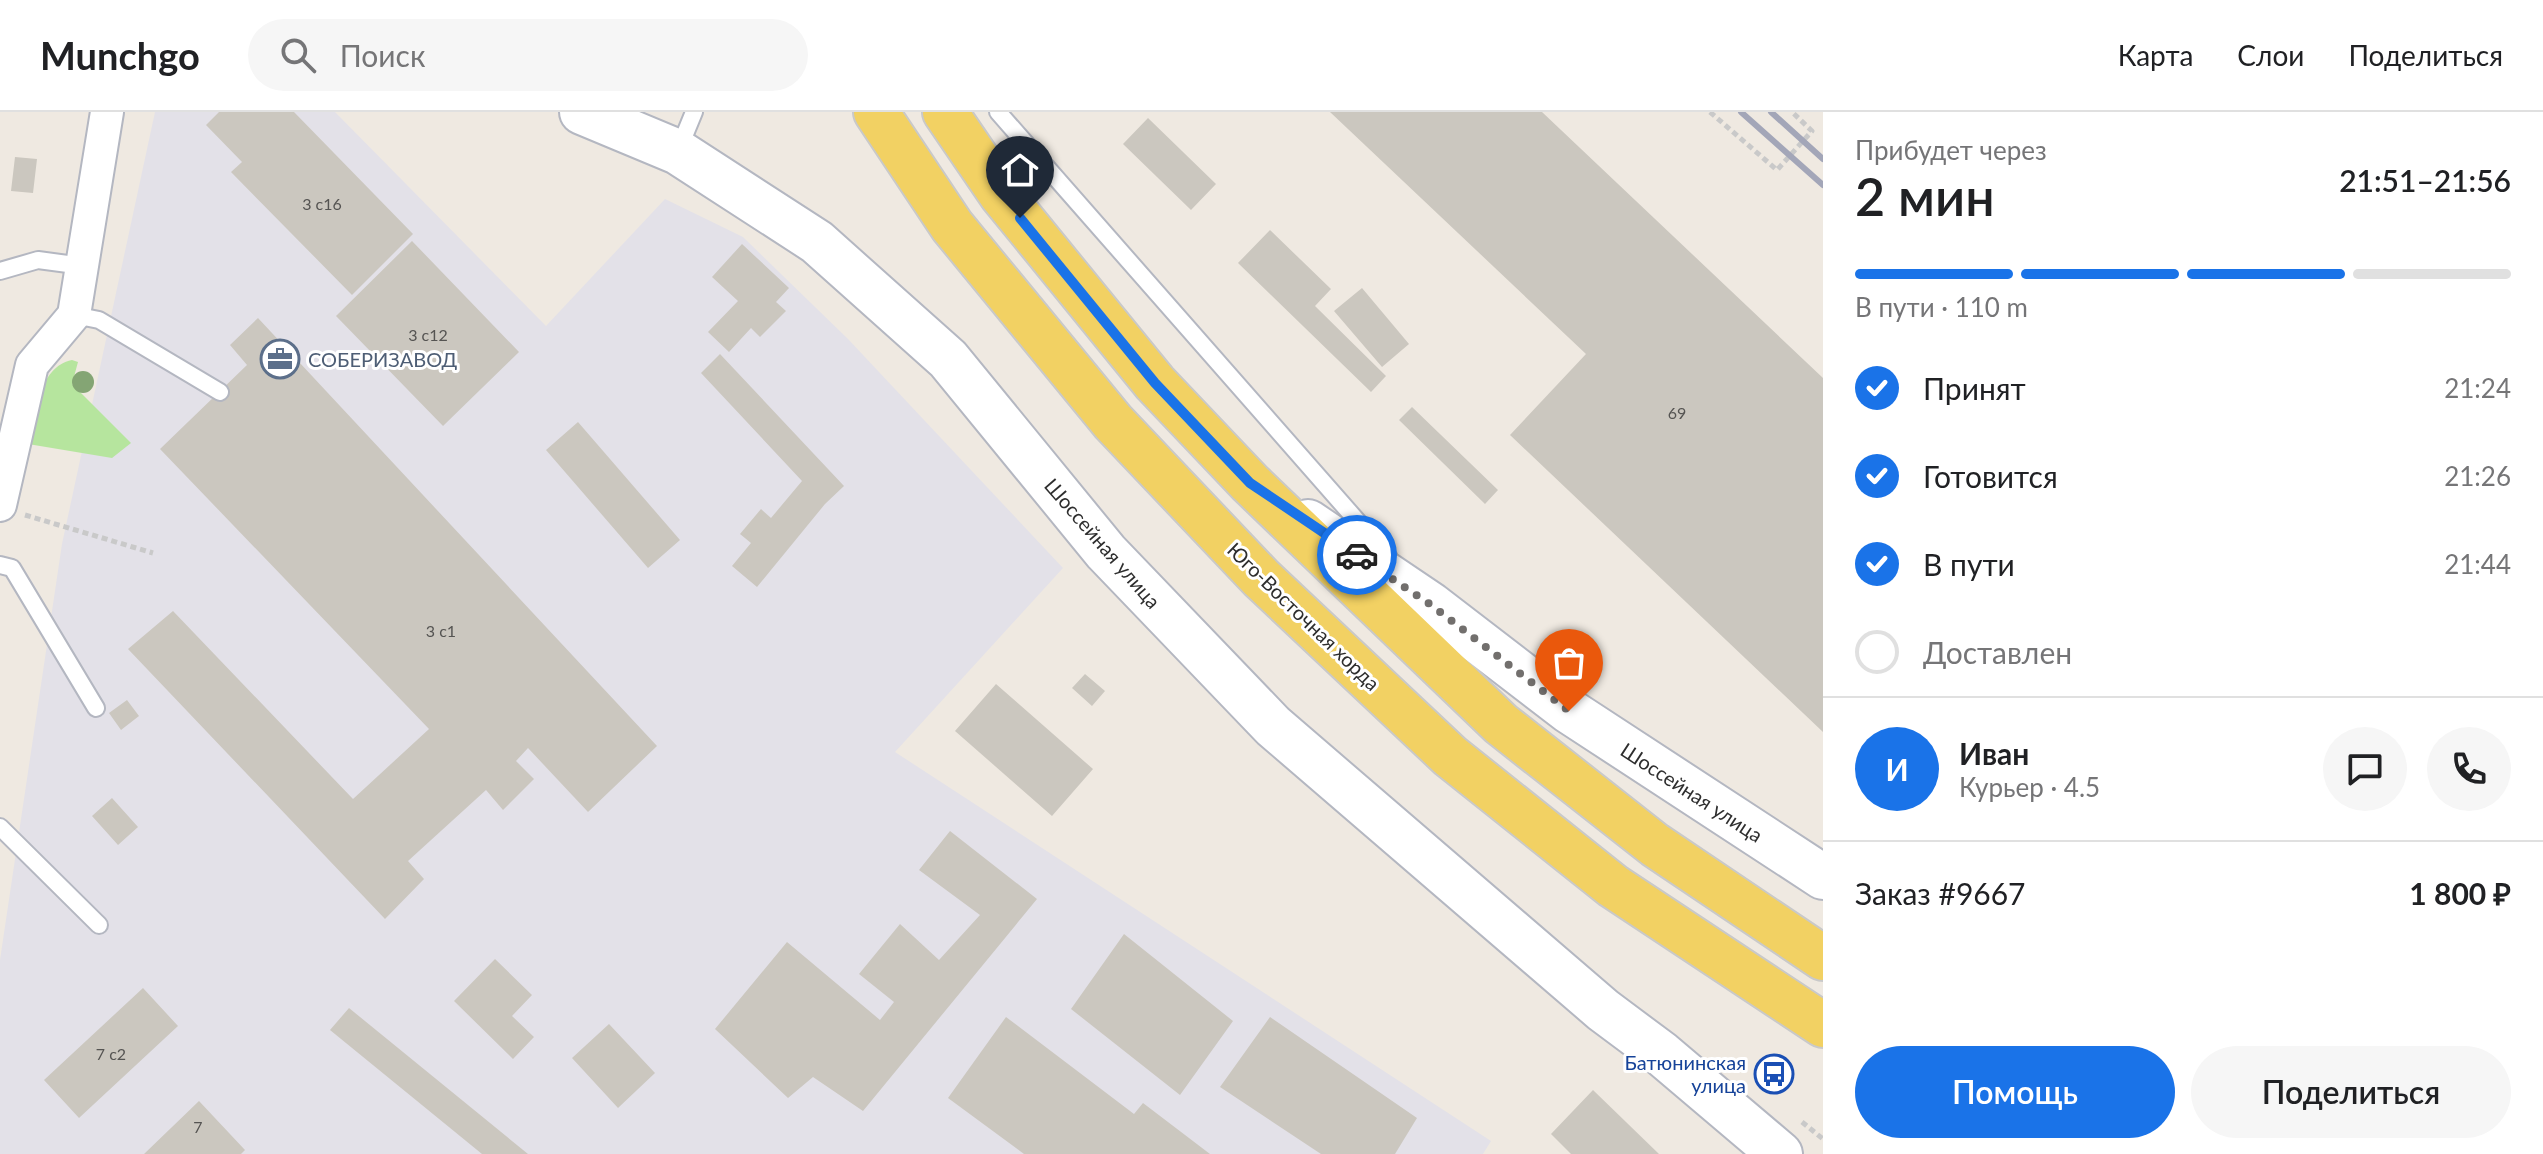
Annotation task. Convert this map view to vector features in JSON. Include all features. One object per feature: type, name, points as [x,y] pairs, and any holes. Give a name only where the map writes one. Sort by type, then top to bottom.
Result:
[{"type":"main road","name":"Шоссейная улица","points":[[582,112],[678,152],[817,242],[948,359],[1106,552],[1273,726],[1603,1010],[1662,1054],[1789,1136]]},
{"type":"main road","name":"Юго-Восточная хорда","points":[[876,112],[952,226],[1113,422],[1261,578],[1450,756],[1613,886],[1823,1025]]},
{"type":"main road","points":[[945,112],[1001,194],[1155,383],[1250,483],[1501,724],[1655,845],[1823,958]]},
{"type":"main road","name":"Шоссейная улица","points":[[1250,483],[1431,605],[1569,711],[1823,877]]},
{"type":"street","points":[[10,509],[32,365],[74,315],[107,112]]},
{"type":"lane","points":[[678,152],[694,112]]},
{"type":"lane","points":[[998,112],[1431,605]]},
{"type":"lane","points":[[0,271],[38,260],[83,266]]},
{"type":"lane","points":[[74,315],[99,320],[220,392]]},
{"type":"lane","points":[[0,565],[12,568],[96,708]]},
{"type":"lane","points":[[0,827],[99,925]]},
{"type":"path","points":[[1710,112],[1777,170],[1812,131],[1792,112]]},
{"type":"path","points":[[10,509],[153,553]]},
{"type":"path","points":[[1789,1136],[1823,1139]]},
{"type":"shaded area","points":[[155,112],[335,112],[546,326],[665,199],[743,237],[848,339],[1063,568],[895,752],[1491,1141],[1483,1154],[0,1154],[0,960],[62,544]]},
{"type":"green space","points":[[72,360],[78,362],[72,384],[131,443],[112,458],[28,444],[45,382],[61,364]]},
{"type":"building","points":[[219,112],[294,112],[413,234],[352,295],[231,172],[242,162],[206,125]]},
{"type":"building","points":[[1330,112],[1542,112],[1823,378],[1823,732],[1510,435],[1586,354]]},
{"type":"building","points":[[1148,118],[1216,184],[1191,210],[1123,144]]},
{"type":"building","points":[[15,157],[37,159],[33,193],[11,191]]},
{"type":"building","points":[[1270,230],[1331,289],[1315,306],[1386,376],[1371,392],[1238,263]]},
{"type":"building","points":[[412,241],[519,352],[443,426],[336,316]]},
{"type":"building","points":[[742,244],[789,288],[776,302],[786,311],[760,337],[751,328],[729,352],[708,332],[738,301],[712,277]]},
{"type":"building","points":[[1362,288],[1409,344],[1382,367],[1334,311]]},
{"type":"building","points":[[258,318],[657,746],[588,812],[528,748],[516,761],[534,779],[503,810],[486,790],[408,861],[424,879],[385,919],[128,649],[173,611],[353,799],[429,729],[160,449],[247,365],[230,345]]},
{"type":"building","points":[[720,354],[844,486],[825,504],[757,587],[732,566],[751,543],[740,534],[761,509],[771,518],[802,481],[701,373]]},
{"type":"building","points":[[1412,407],[1498,490],[1485,504],[1399,420]]},
{"type":"building","points":[[578,422],[680,540],[648,568],[546,450]]},
{"type":"building","points":[[1085,674],[1105,691],[1092,706],[1072,688]]},
{"type":"building","points":[[996,684],[1093,769],[1052,816],[955,731]]},
{"type":"building","points":[[127,700],[139,716],[121,730],[109,713]]},
{"type":"building","points":[[112,798],[138,827],[118,845],[92,816]]},
{"type":"building","points":[[950,831],[1037,899],[863,1111],[813,1077],[788,1098],[715,1029],[787,942],[880,1020],[894,1002],[859,974],[900,924],[939,960],[980,915],[919,870]]},
{"type":"building","points":[[1124,934],[1233,1021],[1180,1095],[1071,1009]]},
{"type":"building","points":[[495,959],[532,995],[512,1016],[534,1037],[513,1059],[454,1001]]},
{"type":"building","points":[[143,988],[178,1026],[79,1118],[44,1080]]},
{"type":"building","points":[[349,1008],[528,1154],[482,1154],[330,1030]]},
{"type":"building","points":[[1006,1017],[1134,1114],[1143,1103],[1210,1154],[1024,1154],[948,1098]]},
{"type":"building","points":[[1270,1017],[1417,1118],[1395,1154],[1321,1154],[1220,1087]]},
{"type":"building","points":[[609,1024],[655,1073],[618,1108],[572,1058]]},
{"type":"building","points":[[1593,1090],[1659,1154],[1571,1154],[1551,1134]]},
{"type":"building","points":[[199,1101],[245,1150],[241,1154],[144,1154]]},
{"type":"railway","points":[[1741,112],[1823,185]]},
{"type":"railway","points":[[1771,112],[1823,159]]},
{"type":"way so far","points":[[1357,555],[1431,605],[1569,711]]},
{"type":"place","name":"СОБЕРИЗАВОД","points":[[280,359]]},
{"type":"place","name":"Батюнинская улица","points":[[1774,1074]]},
{"type":"route","points":[[1020,218],[1155,383],[1250,483],[1357,555]]}]
